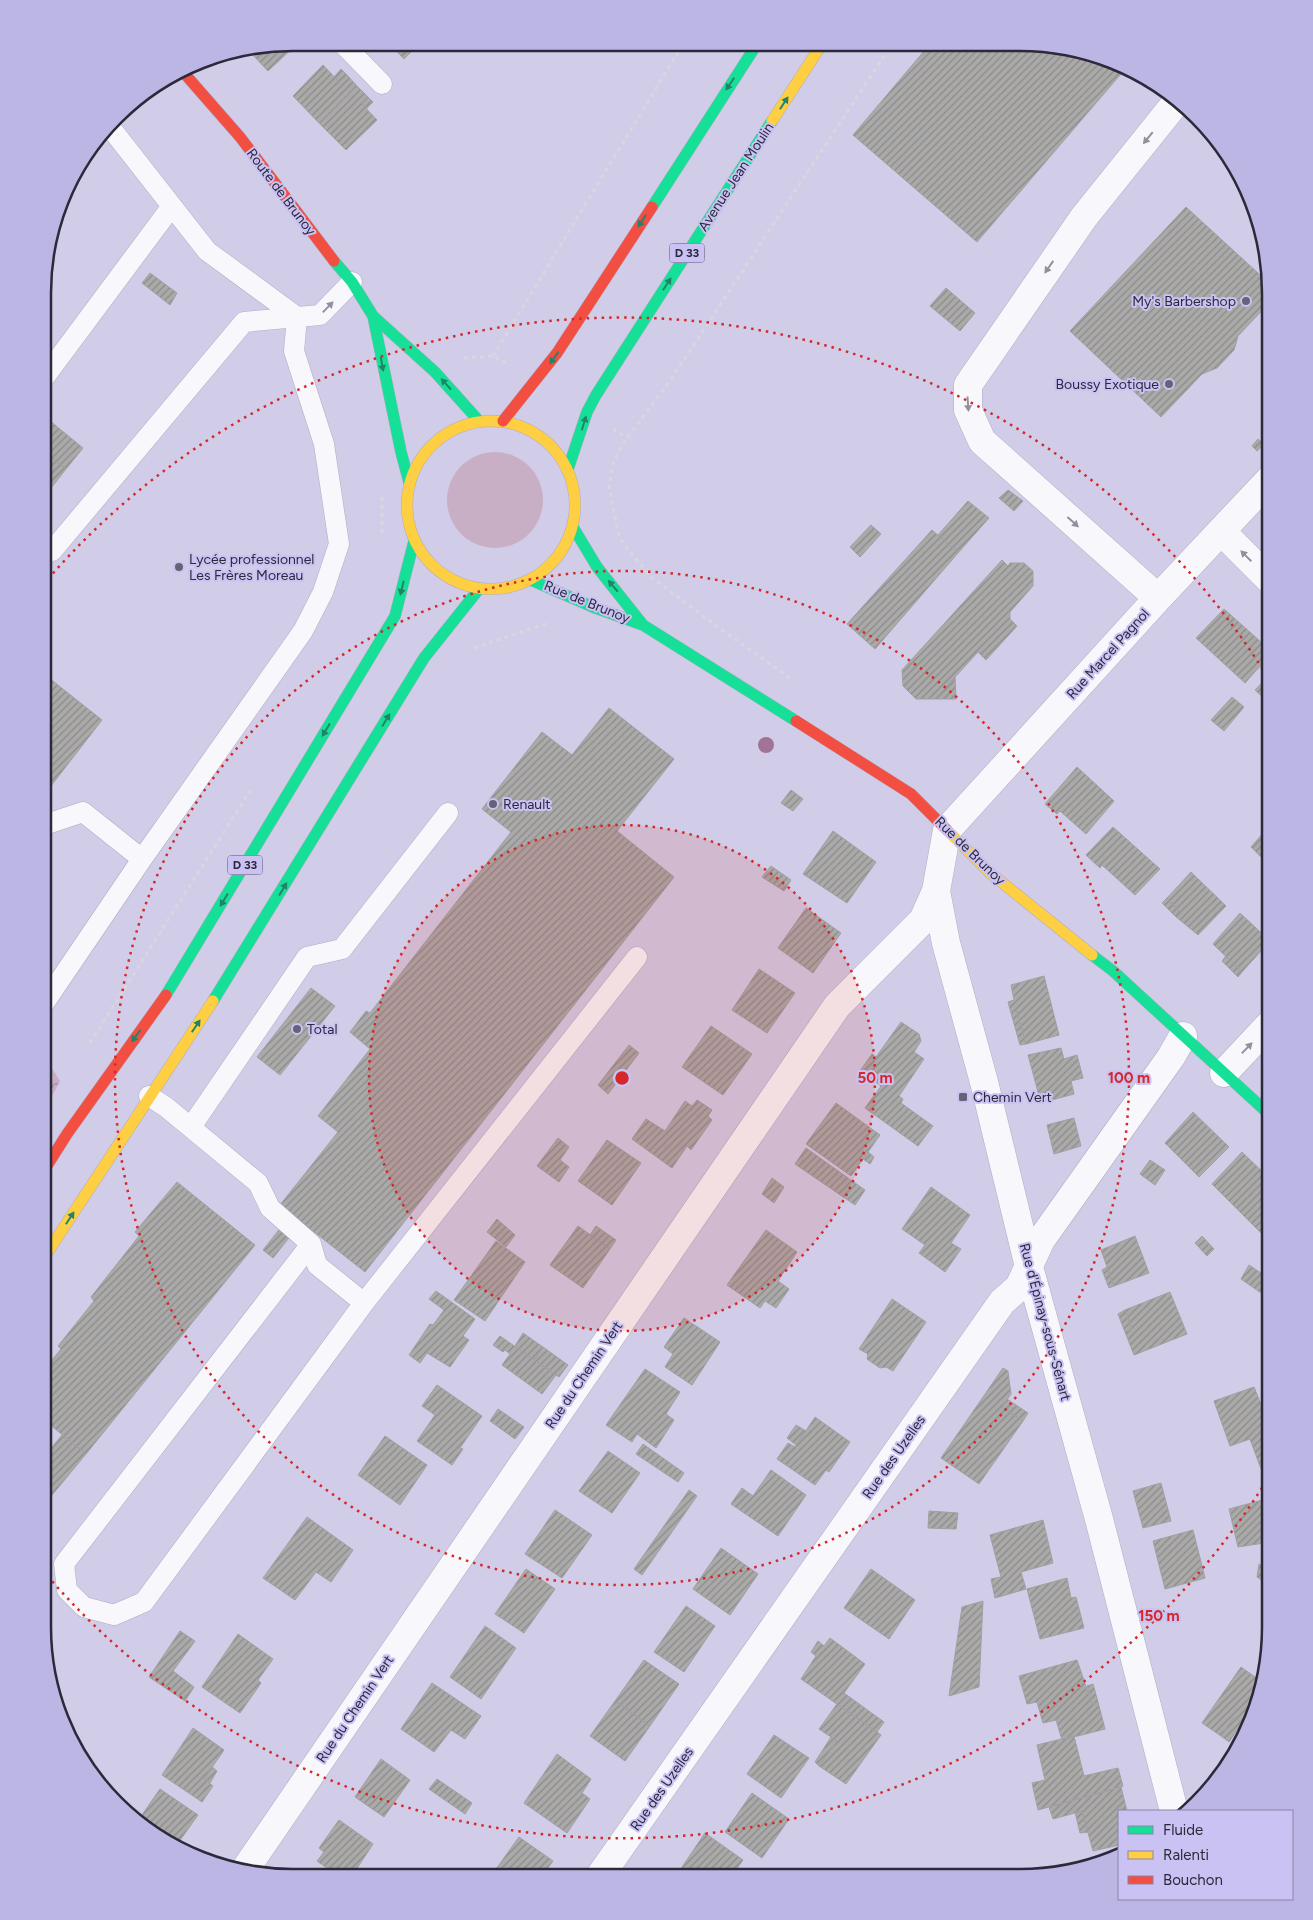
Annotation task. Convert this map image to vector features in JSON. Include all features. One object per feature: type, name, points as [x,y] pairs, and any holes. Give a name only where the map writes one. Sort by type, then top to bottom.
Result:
[{"type":"main road","points":[[503,421],[557,353],[752,51]]},
{"type":"main road","name":"Avenue Jean Moulin","points":[[568,469],[587,412],[596,395],[817,51]]},
{"type":"main road","name":"Route de Brunoy","points":[[186,76],[240,137],[330,257],[352,282],[373,316],[435,372],[479,421]]},
{"type":"main road","name":"Route de Brunoy","points":[[373,316],[409,482]]},
{"type":"main road","points":[[479,421],[503,421],[530,429],[552,446],[568,469],[574,488],[576,508],[573,527],[564,548],[549,566],[531,580],[506,588],[479,589],[453,580],[430,564],[414,541],[408,522],[406,502],[409,482],[419,460],[435,441],[455,428],[479,421]]},
{"type":"main road","name":"Rue de Brunoy","points":[[573,527],[597,567],[643,625]]},
{"type":"main road","name":"D 33","points":[[51,1159],[171,988],[395,616],[414,541]]},
{"type":"main road","name":"Rue de Brunoy","points":[[531,580],[593,607],[643,625],[911,794],[988,872],[1113,972],[1262,1108]]},
{"type":"main road","points":[[51,1247],[232,972],[424,658],[479,589]]},
{"type":"street","points":[[1158,598],[982,441],[968,410],[968,385],[1084,217],[1173,106]]},
{"type":"street","name":"Rue Marcel Pagnol","points":[[947,830],[1158,598],[1262,488]]},
{"type":"street","points":[[1222,532],[1262,572]]},
{"type":"street","name":"Rue d'Épinay-sous-Sénart","points":[[947,830],[936,891],[946,943],[984,1082],[993,1127],[1029,1267],[1096,1509],[1174,1810]]},
{"type":"street","name":"Rue du Chemin Vert","points":[[248,1864],[837,1006],[923,920],[936,891]]},
{"type":"street","points":[[1224,1073],[1262,1033]]},
{"type":"street","name":"Rue des Uzelles","points":[[605,1869],[1002,1302],[1019,1286],[1041,1240],[1171,1056],[1183,1036]]},
{"type":"lane","points":[[350,51],[382,84]]},
{"type":"lane","points":[[113,131],[207,251],[296,316]]},
{"type":"lane","points":[[51,369],[172,206]]},
{"type":"lane","points":[[52,551],[244,322],[320,315],[352,282]]},
{"type":"lane","points":[[51,996],[142,859],[302,631],[323,592],[339,544],[324,444],[294,351],[296,316]]},
{"type":"lane","points":[[51,823],[83,812],[142,859]]},
{"type":"lane","points":[[190,1127],[307,957],[342,949],[448,812]]},
{"type":"lane","points":[[312,1244],[64,1564],[67,1590],[84,1607],[114,1614],[144,1602],[364,1303],[637,957]]},
{"type":"lane","points":[[150,1096],[258,1183],[270,1208],[312,1244],[317,1264],[364,1303]]},
{"type":"path","points":[[454,358],[493,356],[679,51]]},
{"type":"path","points":[[792,679],[650,576],[623,543],[618,533],[609,486],[614,460],[627,438],[672,378],[887,51]]},
{"type":"path","points":[[382,490],[382,536]]},
{"type":"path","points":[[468,650],[550,622]]},
{"type":"path","points":[[89,1045],[254,786]]},
{"type":"green space","points":[[495,452],[513,456],[529,466],[539,482],[543,500],[539,518],[529,534],[513,544],[495,548],[477,544],[461,534],[451,518],[447,500],[451,482],[461,466],[477,456]]},
{"type":"green space","points":[[51,1067],[60,1081],[51,1098]]},
{"type":"building","points":[[289,51],[268,71],[253,55]]},
{"type":"building","points":[[396,51],[412,51],[404,59]]},
{"type":"building","points":[[924,51],[1020,51],[1051,53],[1082,59],[1121,74],[977,242],[853,135]]},
{"type":"building","points":[[323,65],[339,82],[347,75],[357,86],[319,123],[293,96]]},
{"type":"building","points":[[341,69],[347,75],[339,82],[334,77]]},
{"type":"building","points":[[357,86],[368,97],[361,103],[377,120],[346,150],[319,123]]},
{"type":"building","points":[[368,97],[373,102],[366,109],[361,103]]},
{"type":"building","points":[[1186,207],[1261,276],[1262,310],[1238,336],[1234,350],[1217,368],[1202,374],[1161,417],[1070,331]]},
{"type":"building","points":[[150,273],[177,293],[170,305],[142,283]]},
{"type":"building","points":[[946,288],[975,313],[960,331],[930,306]]},
{"type":"building","points":[[51,422],[83,448],[66,469],[51,457]]},
{"type":"building","points":[[1258,439],[1262,442],[1262,446],[1257,451],[1252,446]]},
{"type":"building","points":[[51,457],[66,469],[51,488]]},
{"type":"building","points":[[1008,490],[1023,501],[1014,511],[999,498]]},
{"type":"building","points":[[968,501],[989,518],[958,553],[938,535]]},
{"type":"building","points":[[871,525],[881,534],[860,557],[850,547]]},
{"type":"building","points":[[932,530],[958,553],[875,649],[847,624]]},
{"type":"building","points":[[1002,560],[1008,566],[1010,563],[1024,563],[1033,571],[1033,586],[1010,612],[1010,619],[1017,626],[986,660],[978,652],[935,699],[916,699],[903,686],[902,670]]},
{"type":"building","points":[[1224,609],[1262,643],[1262,664],[1245,683],[1196,638]]},
{"type":"building","points":[[955,677],[956,699],[935,699]]},
{"type":"building","points":[[51,680],[102,720],[51,786]]},
{"type":"building","points":[[1262,683],[1262,697],[1255,690]]},
{"type":"building","points":[[1232,697],[1244,707],[1224,731],[1211,720]]},
{"type":"building","points":[[609,708],[674,759],[617,831],[674,877],[365,1272],[280,1205],[338,1132],[318,1116],[370,1049],[350,1032],[366,1011],[370,1013],[511,832],[482,809],[542,732],[572,755]]},
{"type":"building","points":[[1077,767],[1114,801],[1086,834],[1060,811],[1057,814],[1045,804]]},
{"type":"building","points":[[791,790],[803,799],[793,811],[781,803]]},
{"type":"building","points":[[1113,827],[1160,869],[1135,895],[1102,865],[1100,868],[1086,855]]},
{"type":"building","points":[[833,831],[876,862],[847,903],[803,874]]},
{"type":"building","points":[[1262,834],[1262,858],[1251,847]]},
{"type":"building","points":[[771,866],[791,880],[784,891],[762,877]]},
{"type":"building","points":[[1191,872],[1226,906],[1198,935],[1175,916],[1179,911],[1167,898]]},
{"type":"building","points":[[1167,898],[1179,911],[1175,916],[1162,903]]},
{"type":"building","points":[[806,908],[841,933],[813,973],[778,948]]},
{"type":"building","points":[[1240,913],[1262,934],[1262,950],[1242,972],[1213,944]]},
{"type":"building","points":[[1226,956],[1242,972],[1238,977],[1222,961]]},
{"type":"building","points":[[759,969],[795,993],[767,1033],[732,1010]]},
{"type":"building","points":[[1044,976],[1059,1035],[1026,1044],[1017,1011],[1011,1013],[1008,1002],[1014,1000],[1011,985]]},
{"type":"building","points":[[311,988],[335,1006],[280,1075],[257,1057]]},
{"type":"building","points":[[1017,1011],[1026,1044],[1020,1045],[1011,1013]]},
{"type":"building","points":[[901,1022],[919,1034],[921,1041],[914,1052],[924,1059],[899,1096],[903,1099],[901,1103],[933,1126],[918,1146],[865,1108],[881,1086],[860,1071],[872,1054],[876,1057]]},
{"type":"building","points":[[711,1026],[752,1054],[723,1095],[682,1067]]},
{"type":"building","points":[[629,1045],[639,1053],[608,1094],[598,1085]]},
{"type":"building","points":[[1061,1048],[1064,1059],[1077,1055],[1083,1078],[1071,1081],[1074,1094],[1041,1103],[1028,1055]]},
{"type":"building","points":[[697,1100],[712,1110],[708,1116],[712,1120],[691,1150],[687,1146],[672,1168],[632,1139],[646,1119],[665,1131],[685,1101],[692,1106]]},
{"type":"building","points":[[836,1103],[880,1135],[851,1176],[806,1144]]},
{"type":"building","points":[[1193,1112],[1229,1147],[1199,1177],[1165,1143]]},
{"type":"building","points":[[1074,1118],[1081,1146],[1054,1154],[1047,1125]]},
{"type":"building","points":[[558,1138],[569,1147],[560,1160],[569,1167],[559,1182],[537,1166]]},
{"type":"building","points":[[607,1140],[641,1163],[612,1205],[578,1181]]},
{"type":"building","points":[[806,1148],[865,1190],[855,1205],[795,1164]]},
{"type":"building","points":[[868,1152],[874,1157],[870,1164],[863,1159]]},
{"type":"building","points":[[1242,1152],[1262,1171],[1262,1234],[1212,1184]]},
{"type":"building","points":[[1150,1160],[1165,1170],[1155,1185],[1140,1174]]},
{"type":"building","points":[[772,1178],[784,1187],[774,1203],[762,1194]]},
{"type":"building","points":[[177,1182],[255,1245],[86,1454],[51,1426],[51,1361],[61,1349],[58,1346],[94,1301],[91,1297],[139,1236],[135,1232]]},
{"type":"building","points":[[931,1187],[970,1215],[951,1243],[961,1249],[945,1272],[919,1253],[925,1245],[902,1229]]},
{"type":"building","points":[[497,1219],[515,1235],[506,1247],[487,1232]]},
{"type":"building","points":[[282,1226],[292,1234],[273,1258],[263,1250]]},
{"type":"building","points":[[578,1226],[610,1249],[583,1288],[550,1265]]},
{"type":"building","points":[[596,1226],[616,1240],[610,1249],[590,1235]]},
{"type":"building","points":[[766,1230],[797,1252],[778,1281],[789,1289],[776,1308],[765,1301],[760,1308],[727,1285]]},
{"type":"building","points":[[1135,1236],[1149,1273],[1114,1286],[1101,1250]]},
{"type":"building","points":[[1202,1236],[1214,1249],[1207,1256],[1195,1243]]},
{"type":"building","points":[[496,1241],[525,1262],[485,1321],[454,1300]]},
{"type":"building","points":[[1249,1265],[1262,1274],[1262,1294],[1241,1279]]},
{"type":"building","points":[[1107,1267],[1114,1286],[1109,1288],[1102,1270]]},
{"type":"building","points":[[436,1291],[475,1319],[463,1336],[469,1340],[450,1367],[427,1353],[420,1363],[409,1355],[430,1324],[433,1325],[444,1310],[429,1299]]},
{"type":"building","points":[[1170,1292],[1187,1334],[1134,1355],[1125,1332],[1132,1329],[1125,1310]]},
{"type":"building","points":[[892,1299],[926,1322],[893,1371],[886,1367],[880,1368],[867,1359],[868,1354],[859,1349]]},
{"type":"building","points":[[1125,1310],[1132,1329],[1125,1332],[1118,1314]]},
{"type":"building","points":[[684,1318],[720,1342],[692,1385],[665,1367],[673,1354],[664,1347]]},
{"type":"building","points":[[523,1333],[543,1347],[534,1360],[515,1346]]},
{"type":"building","points":[[500,1336],[556,1375],[542,1394],[502,1365],[510,1354],[505,1350],[503,1352],[493,1345]]},
{"type":"building","points":[[543,1347],[568,1365],[559,1377],[534,1360]]},
{"type":"building","points":[[1003,1368],[1008,1371],[1011,1394],[1002,1407],[1023,1421],[979,1484],[941,1458]]},
{"type":"building","points":[[645,1369],[680,1392],[666,1414],[674,1420],[656,1448],[637,1434],[632,1442],[606,1425]]},
{"type":"building","points":[[437,1385],[482,1416],[460,1448],[463,1449],[452,1465],[417,1441],[435,1415],[422,1406]]},
{"type":"building","points":[[1254,1387],[1262,1407],[1262,1469],[1250,1439],[1230,1446],[1214,1401]]},
{"type":"building","points":[[1007,1399],[1028,1413],[1023,1421],[1002,1407]]},
{"type":"building","points":[[498,1409],[524,1427],[515,1439],[490,1421]]},
{"type":"building","points":[[815,1417],[850,1442],[829,1472],[826,1470],[815,1485],[777,1459],[788,1443],[795,1447]]},
{"type":"building","points":[[796,1425],[806,1431],[796,1445],[787,1438]]},
{"type":"building","points":[[62,1435],[86,1454],[51,1496],[51,1448]]},
{"type":"building","points":[[385,1436],[427,1465],[400,1505],[358,1475]]},
{"type":"building","points":[[643,1444],[684,1473],[678,1482],[636,1454]]},
{"type":"building","points":[[608,1451],[640,1473],[612,1513],[579,1491]]},
{"type":"building","points":[[771,1470],[806,1495],[778,1536],[731,1504],[742,1488],[753,1496]]},
{"type":"building","points":[[1161,1483],[1171,1521],[1143,1528],[1133,1491]]},
{"type":"building","points":[[689,1490],[697,1496],[642,1575],[634,1569]]},
{"type":"building","points":[[1262,1500],[1262,1543],[1238,1547],[1229,1509]]},
{"type":"building","points":[[555,1510],[592,1535],[562,1578],[525,1554]]},
{"type":"building","points":[[929,1511],[958,1513],[956,1529],[928,1528]]},
{"type":"building","points":[[307,1517],[353,1550],[331,1582],[316,1572],[295,1600],[263,1578]]},
{"type":"building","points":[[1043,1520],[1053,1563],[1021,1572],[1026,1589],[995,1598],[991,1579],[1001,1577],[990,1535]]},
{"type":"building","points":[[1193,1530],[1205,1578],[1165,1589],[1153,1541]]},
{"type":"building","points":[[721,1548],[758,1574],[730,1615],[693,1589]]},
{"type":"building","points":[[1259,1564],[1262,1566],[1262,1580],[1257,1577]]},
{"type":"building","points":[[526,1569],[555,1589],[524,1633],[495,1614]]},
{"type":"building","points":[[871,1569],[915,1600],[889,1639],[844,1608]]},
{"type":"building","points":[[1067,1578],[1071,1598],[1076,1597],[1084,1628],[1040,1639],[1027,1589]]},
{"type":"building","points":[[983,1601],[979,1687],[949,1696],[962,1607]]},
{"type":"building","points":[[686,1606],[715,1626],[684,1672],[654,1652]]},
{"type":"building","points":[[485,1626],[516,1648],[481,1699],[450,1677]]},
{"type":"building","points":[[180,1631],[195,1641],[173,1671],[194,1687],[185,1701],[149,1677]]},
{"type":"building","points":[[238,1634],[273,1659],[258,1680],[261,1683],[240,1713],[202,1687]]},
{"type":"building","points":[[830,1638],[865,1664],[844,1693],[884,1722],[877,1732],[801,1679],[816,1656],[811,1652],[818,1641],[824,1646]]},
{"type":"building","points":[[644,1660],[679,1684],[650,1726],[615,1701]]},
{"type":"building","points":[[1077,1660],[1092,1704],[1098,1702],[1105,1729],[1062,1740],[1056,1720],[1043,1723],[1037,1702],[1027,1704],[1019,1676]]},
{"type":"building","points":[[1241,1667],[1256,1678],[1242,1722],[1234,1717],[1221,1736],[1202,1723]]},
{"type":"building","points":[[432,1683],[481,1716],[465,1739],[451,1730],[434,1752],[401,1729]]},
{"type":"building","points":[[1093,1684],[1098,1702],[1092,1704],[1087,1686]]},
{"type":"building","points":[[615,1701],[650,1726],[625,1761],[590,1736]]},
{"type":"building","points":[[837,1704],[881,1735],[846,1784],[819,1766],[837,1741],[819,1729]]},
{"type":"building","points":[[1234,1717],[1242,1723],[1229,1742],[1221,1736]]},
{"type":"building","points":[[193,1728],[224,1750],[204,1779],[213,1786],[202,1802],[162,1775]]},
{"type":"building","points":[[774,1735],[809,1758],[781,1798],[747,1774]]},
{"type":"building","points":[[1074,1736],[1084,1776],[1118,1768],[1123,1786],[1038,1810],[1032,1783],[1045,1780],[1037,1745]]},
{"type":"building","points":[[831,1737],[837,1741],[819,1766],[815,1762]]},
{"type":"building","points":[[557,1754],[591,1779],[582,1793],[590,1799],[567,1833],[524,1803]]},
{"type":"building","points":[[381,1759],[410,1780],[384,1817],[355,1797]]},
{"type":"building","points":[[212,1767],[217,1771],[210,1783],[204,1779]]},
{"type":"building","points":[[437,1779],[472,1803],[465,1814],[429,1789]]},
{"type":"building","points":[[1121,1787],[1127,1810],[1118,1810],[1118,1845],[1093,1851],[1082,1811],[1053,1819],[1049,1807]]},
{"type":"building","points":[[160,1789],[198,1815],[180,1841],[142,1815]]},
{"type":"building","points":[[752,1793],[789,1819],[762,1858],[725,1832]]},
{"type":"building","points":[[1082,1811],[1088,1832],[1080,1833],[1075,1812]]},
{"type":"building","points":[[339,1820],[373,1844],[357,1869],[328,1869],[317,1861],[324,1852],[319,1848]]},
{"type":"building","points":[[705,1833],[743,1860],[737,1869],[681,1869]]},
{"type":"building","points":[[519,1837],[553,1861],[547,1869],[496,1869]]},
{"type":"traffic: fast","points":[[652,207],[752,51]]},
{"type":"traffic: fast","points":[[568,469],[587,412],[596,395],[772,121]]},
{"type":"traffic: fast","points":[[334,261],[352,282],[373,316],[435,372],[479,421]]},
{"type":"traffic: fast","points":[[373,316],[409,482]]},
{"type":"traffic: fast","points":[[573,527],[597,567],[643,625]]},
{"type":"traffic: fast","points":[[166,995],[395,616],[414,541]]},
{"type":"traffic: fast","points":[[531,580],[593,607],[643,625],[796,721]]},
{"type":"traffic: fast","points":[[213,1001],[424,658],[479,589]]},
{"type":"traffic: fast","points":[[1092,955],[1113,971],[1262,1108]]},
{"type":"traffic: slow","points":[[772,121],[817,51]]},
{"type":"traffic: slow","points":[[499,421],[523,427],[551,445],[569,473],[574,489],[575,505],[574,521],[569,537],[551,565],[538,575],[515,586],[483,589],[459,583],[431,565],[421,552],[410,529],[407,497],[413,473],[431,445],[444,435],[467,424],[499,421]]},
{"type":"traffic: slow","points":[[947,830],[989,872],[1092,955]]},
{"type":"traffic: slow","points":[[51,1247],[213,1001]]},
{"type":"traffic: jam","points":[[186,76],[240,137],[334,261]]},
{"type":"traffic: jam","points":[[503,421],[557,353],[652,207]]},
{"type":"traffic: jam","points":[[796,721],[911,794],[947,830]]},
{"type":"traffic: jam","points":[[51,1159],[166,995]]},
{"type":"place","name":"My's Barbershop","points":[[1246,301]]},
{"type":"place","name":"Boussy Exotique","points":[[1169,384]]},
{"type":"place","name":"Lycée professionnel Les Frères Moreau","points":[[179,567]]},
{"type":"place","name":"Renault","points":[[493,804]]},
{"type":"place","name":"Total","points":[[297,1029]]},
{"type":"place","name":"Chemin Vert","points":[[963,1097]]}]
